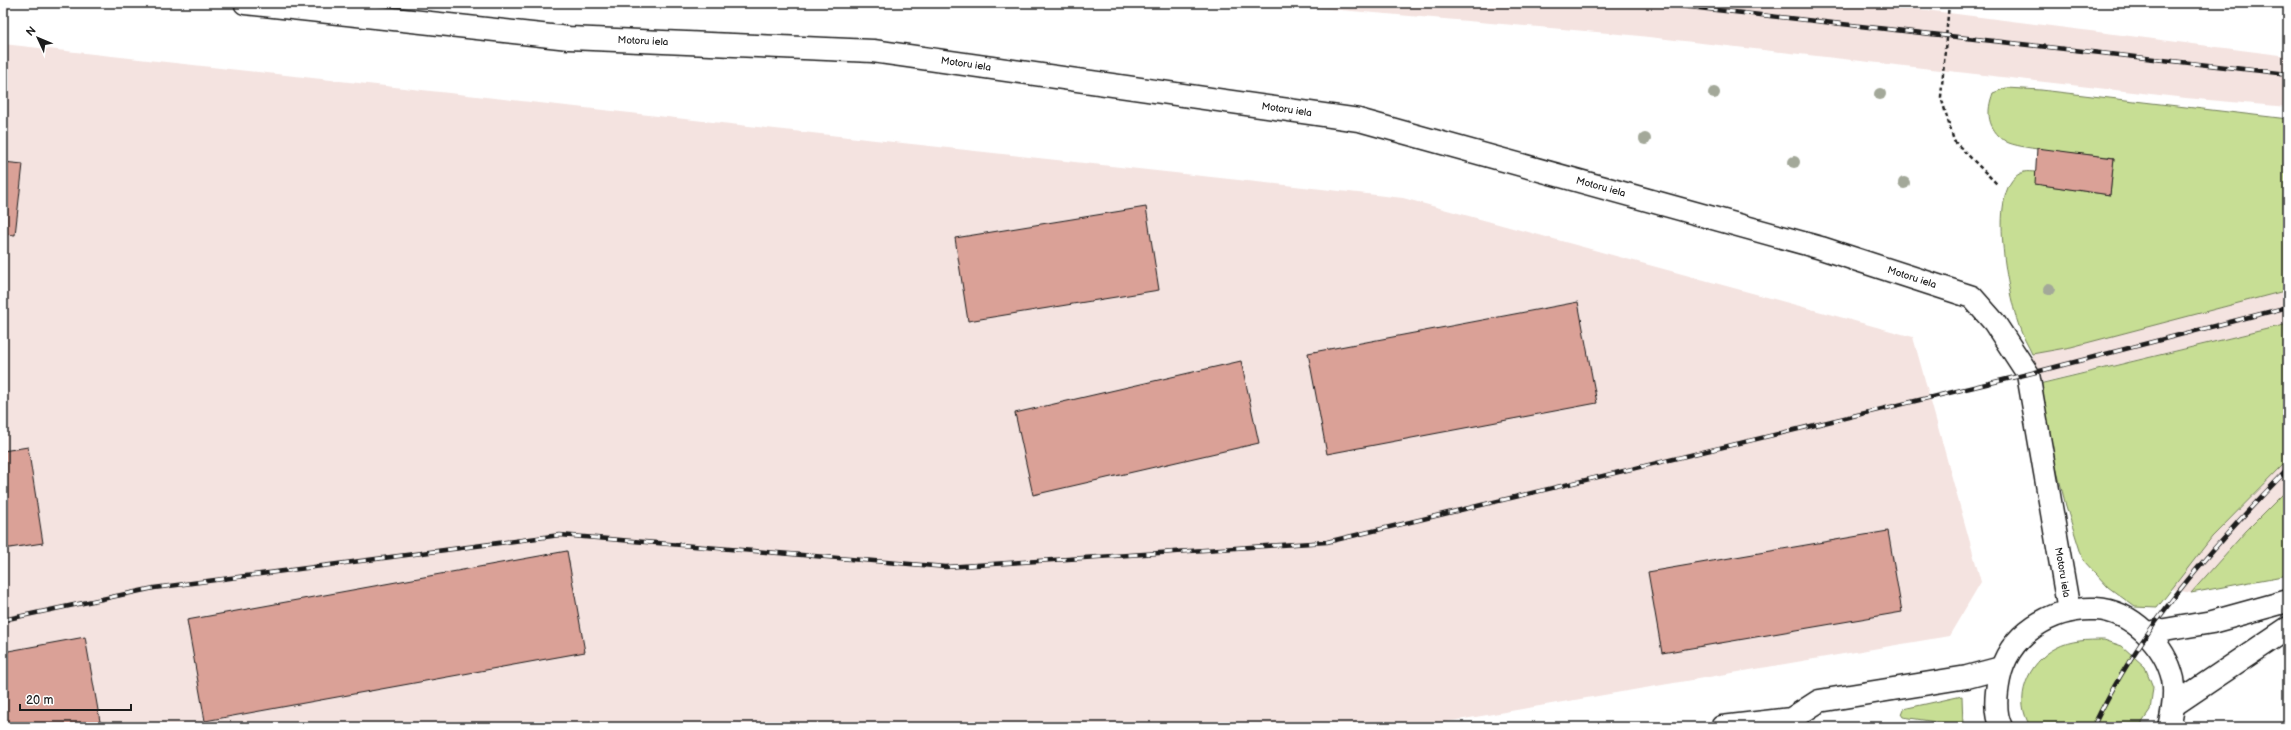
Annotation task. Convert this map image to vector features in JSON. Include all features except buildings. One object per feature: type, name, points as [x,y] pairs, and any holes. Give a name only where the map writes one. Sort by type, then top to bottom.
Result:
[{"type":"street","name":"Motoru iela","points":[[245,3],[569,38],[872,51],[1359,120],[1821,248],[1972,297],[1994,322],[2028,374],[2069,611]]},
{"type":"street","points":[[2147,633],[2212,622],[2288,601]]},
{"type":"street","points":[[2001,727],[1996,696],[2001,668],[2017,641],[2040,621],[2069,611],[2097,609],[2124,618],[2147,633],[2163,654],[2173,679],[2174,705],[2169,727]]},
{"type":"street","points":[[2174,705],[2288,628]]},
{"type":"street","points":[[1722,727],[1796,723],[1819,701],[1967,677],[2001,668]]},
{"type":"path","points":[[1948,3],[1941,97],[1954,141],[1998,186]]},
{"type":"shaded area","points":[[1259,3],[1870,3],[2288,56],[2288,107],[2186,98],[1631,35]]},
{"type":"shaded area","points":[[3,44],[1403,198],[1913,337],[1981,582],[1949,636],[1417,727],[3,727]]},
{"type":"shaded area","points":[[2288,290],[2288,324],[2035,384],[2032,354],[2071,347]]},
{"type":"shaded area","points":[[2288,460],[2288,489],[2246,531],[2191,593],[2172,589],[2212,537]]},
{"type":"green space","points":[[2006,88],[2041,90],[2288,119],[2288,290],[2071,347],[2032,354],[2022,333],[2010,292],[2003,243],[2002,218],[2005,197],[2012,181],[2024,172],[2036,172],[2036,184],[2110,195],[2114,158],[2024,147],[2005,141],[1999,136],[1991,125],[1989,107],[1993,93]]},
{"type":"green space","points":[[2288,324],[2288,460],[2212,537],[2157,608],[2135,607],[2108,587],[2083,560],[2066,506],[2035,385]]},
{"type":"green space","points":[[2288,489],[2288,575],[2191,593],[2246,531]]},
{"type":"green space","points":[[2085,640],[2104,640],[2122,646],[2145,667],[2153,687],[2150,711],[2139,727],[2031,727],[2025,716],[2023,694],[2031,672],[2038,662],[2046,654],[2067,643]]},
{"type":"green space","points":[[1962,696],[1963,726],[1903,717],[1901,714],[1903,709]]},
{"type":"railway","points":[[1654,3],[2288,74]]},
{"type":"railway","points":[[3,620],[154,588],[560,535],[946,567],[1327,542],[2028,374],[2288,307]]},
{"type":"railway","points":[[2093,727],[2112,690],[2133,655],[2180,590],[2232,528],[2288,469]]}]
